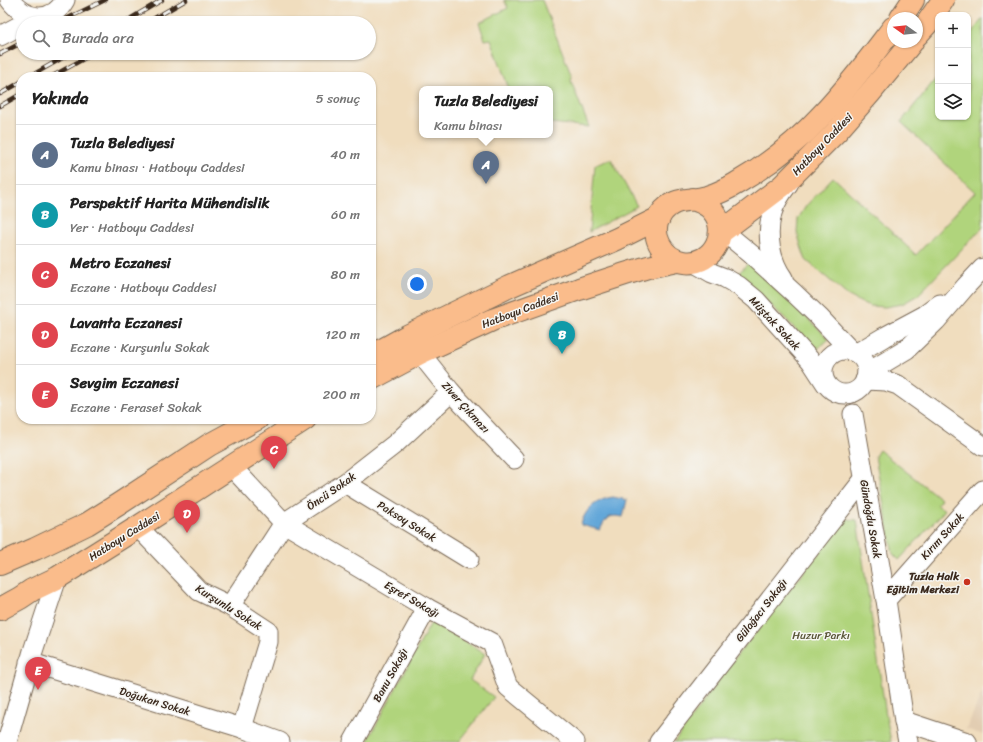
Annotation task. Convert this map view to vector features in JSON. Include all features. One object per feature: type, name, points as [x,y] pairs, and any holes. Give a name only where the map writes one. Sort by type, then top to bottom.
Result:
[{"type":"main road","points":[[905,12],[913,0]]},
{"type":"main road","points":[[923,28],[943,0]]},
{"type":"main road","name":"Hatboyu Caddesi","points":[[376,353],[413,333],[510,286],[617,239],[659,218],[668,206],[676,201],[708,196],[755,173],[784,150],[822,115],[855,77],[887,36]]},
{"type":"main road","name":"Hatboyu Caddesi","points":[[376,376],[420,352],[492,320],[519,310],[648,267],[703,259],[712,252],[718,243],[720,233],[782,186],[836,132],[907,48]]},
{"type":"main road","points":[[693,199],[702,202],[716,215],[720,233]]},
{"type":"main road","points":[[659,218],[656,228],[657,239],[661,248],[668,256],[685,262]]},
{"type":"main road","points":[[0,564],[87,524],[209,445],[248,424]]},
{"type":"main road","name":"Hatboyu Caddesi","points":[[0,609],[32,590],[57,578],[297,424]]},
{"type":"street","points":[[10,0],[19,10],[27,16]]},
{"type":"street","points":[[46,16],[60,6],[74,0]]},
{"type":"street","points":[[0,36],[16,28]]},
{"type":"street","points":[[795,294],[778,271],[771,250],[769,229],[772,212],[781,194],[799,169]]},
{"type":"street","points":[[720,233],[734,240],[747,250],[862,359],[866,365],[863,381],[853,404],[853,414]]},
{"type":"street","name":"Müştak Sokak","points":[[685,262],[732,282],[756,300],[811,361],[829,387],[853,414]]},
{"type":"street","points":[[966,286],[925,315],[884,337],[853,352],[842,350],[829,356],[825,362],[823,370],[823,377],[829,387],[838,393],[851,393],[863,381],[906,349],[936,321],[983,268]]},
{"type":"street","name":"Ziver Çıkmazı","points":[[420,352],[451,392],[514,459]]},
{"type":"street","points":[[863,381],[886,381],[898,385],[983,446]]},
{"type":"street","name":"Öncü Sokak","points":[[230,606],[284,523],[345,482],[395,444],[451,392]]},
{"type":"street","name":"Gündoğdu Sokak","points":[[853,414],[886,600],[908,742]]},
{"type":"street","name":"Eşref Sokağı","points":[[232,467],[284,523],[427,608],[492,643],[508,687],[575,742]]},
{"type":"street","name":"Gülağacı Sokağı","points":[[659,742],[864,479]]},
{"type":"street","name":"Paksoy Sokak","points":[[345,482],[469,559]]},
{"type":"street","name":"Kırım Sokak","points":[[886,600],[983,490]]},
{"type":"street","name":"Kurşunlu Sokak","points":[[138,527],[199,590],[230,606],[268,631],[268,642],[242,728]]},
{"type":"street","points":[[7,742],[30,662],[57,578]]},
{"type":"street","name":"Banu Sokağı","points":[[353,742],[427,608]]},
{"type":"street","name":"Doğukan Sokak","points":[[30,662],[242,728],[280,742]]},
{"type":"street","points":[[904,721],[967,742]]},
{"type":"shaded area","points":[[983,691],[983,735],[966,729]]},
{"type":"green space","points":[[504,0],[542,0],[572,77],[571,81],[589,127],[553,123],[553,86],[508,86],[491,39],[485,40],[479,23],[508,8]]},
{"type":"green space","points":[[983,18],[983,227],[918,295],[902,304],[885,307],[870,306],[847,295],[806,260],[797,232],[798,219],[806,206],[833,177],[916,255],[975,192],[901,122],[935,80],[935,120],[971,120],[971,34]]},
{"type":"green space","points":[[611,159],[637,206],[589,232],[595,165]]},
{"type":"green space","points":[[750,261],[829,339],[815,351],[786,319],[737,275]]},
{"type":"green space","points":[[879,450],[941,499],[937,505],[945,510],[899,560],[893,554],[875,456]]},
{"type":"green space","name":"Huzur Parkı","points":[[846,519],[857,520],[891,742],[674,742],[735,658]]},
{"type":"green space","points":[[432,621],[485,654],[470,680],[494,697],[459,742],[367,742]]},
{"type":"water","points":[[613,497],[627,500],[623,517],[614,516],[608,518],[600,530],[581,525],[585,514],[592,506],[602,500]]},
{"type":"railway","points":[[72,16],[105,0]]},
{"type":"railway","points":[[135,16],[162,0]]},
{"type":"railway","points":[[158,16],[186,0]]},
{"type":"railway","points":[[0,54],[16,46]]},
{"type":"railway","points":[[38,72],[59,60]]},
{"type":"railway","points":[[60,72],[81,60]]},
{"type":"railway","points":[[0,94],[16,85]]},
{"type":"railway","points":[[0,106],[16,97]]},
{"type":"place","name":"Tuzla Belediyesi","points":[[486,184]]},
{"type":"place","name":"Perspektif Harita Mühendislik","points":[[562,354]]},
{"type":"place","name":"Metro Eczanesi","points":[[274,469]]},
{"type":"place","name":"Lavanta Eczanesi","points":[[187,533]]},
{"type":"place","name":"Tuzla Halk Eğitim Merkezi","points":[[967,582]]},
{"type":"place","name":"Sevgim Eczanesi","points":[[38,690]]}]
